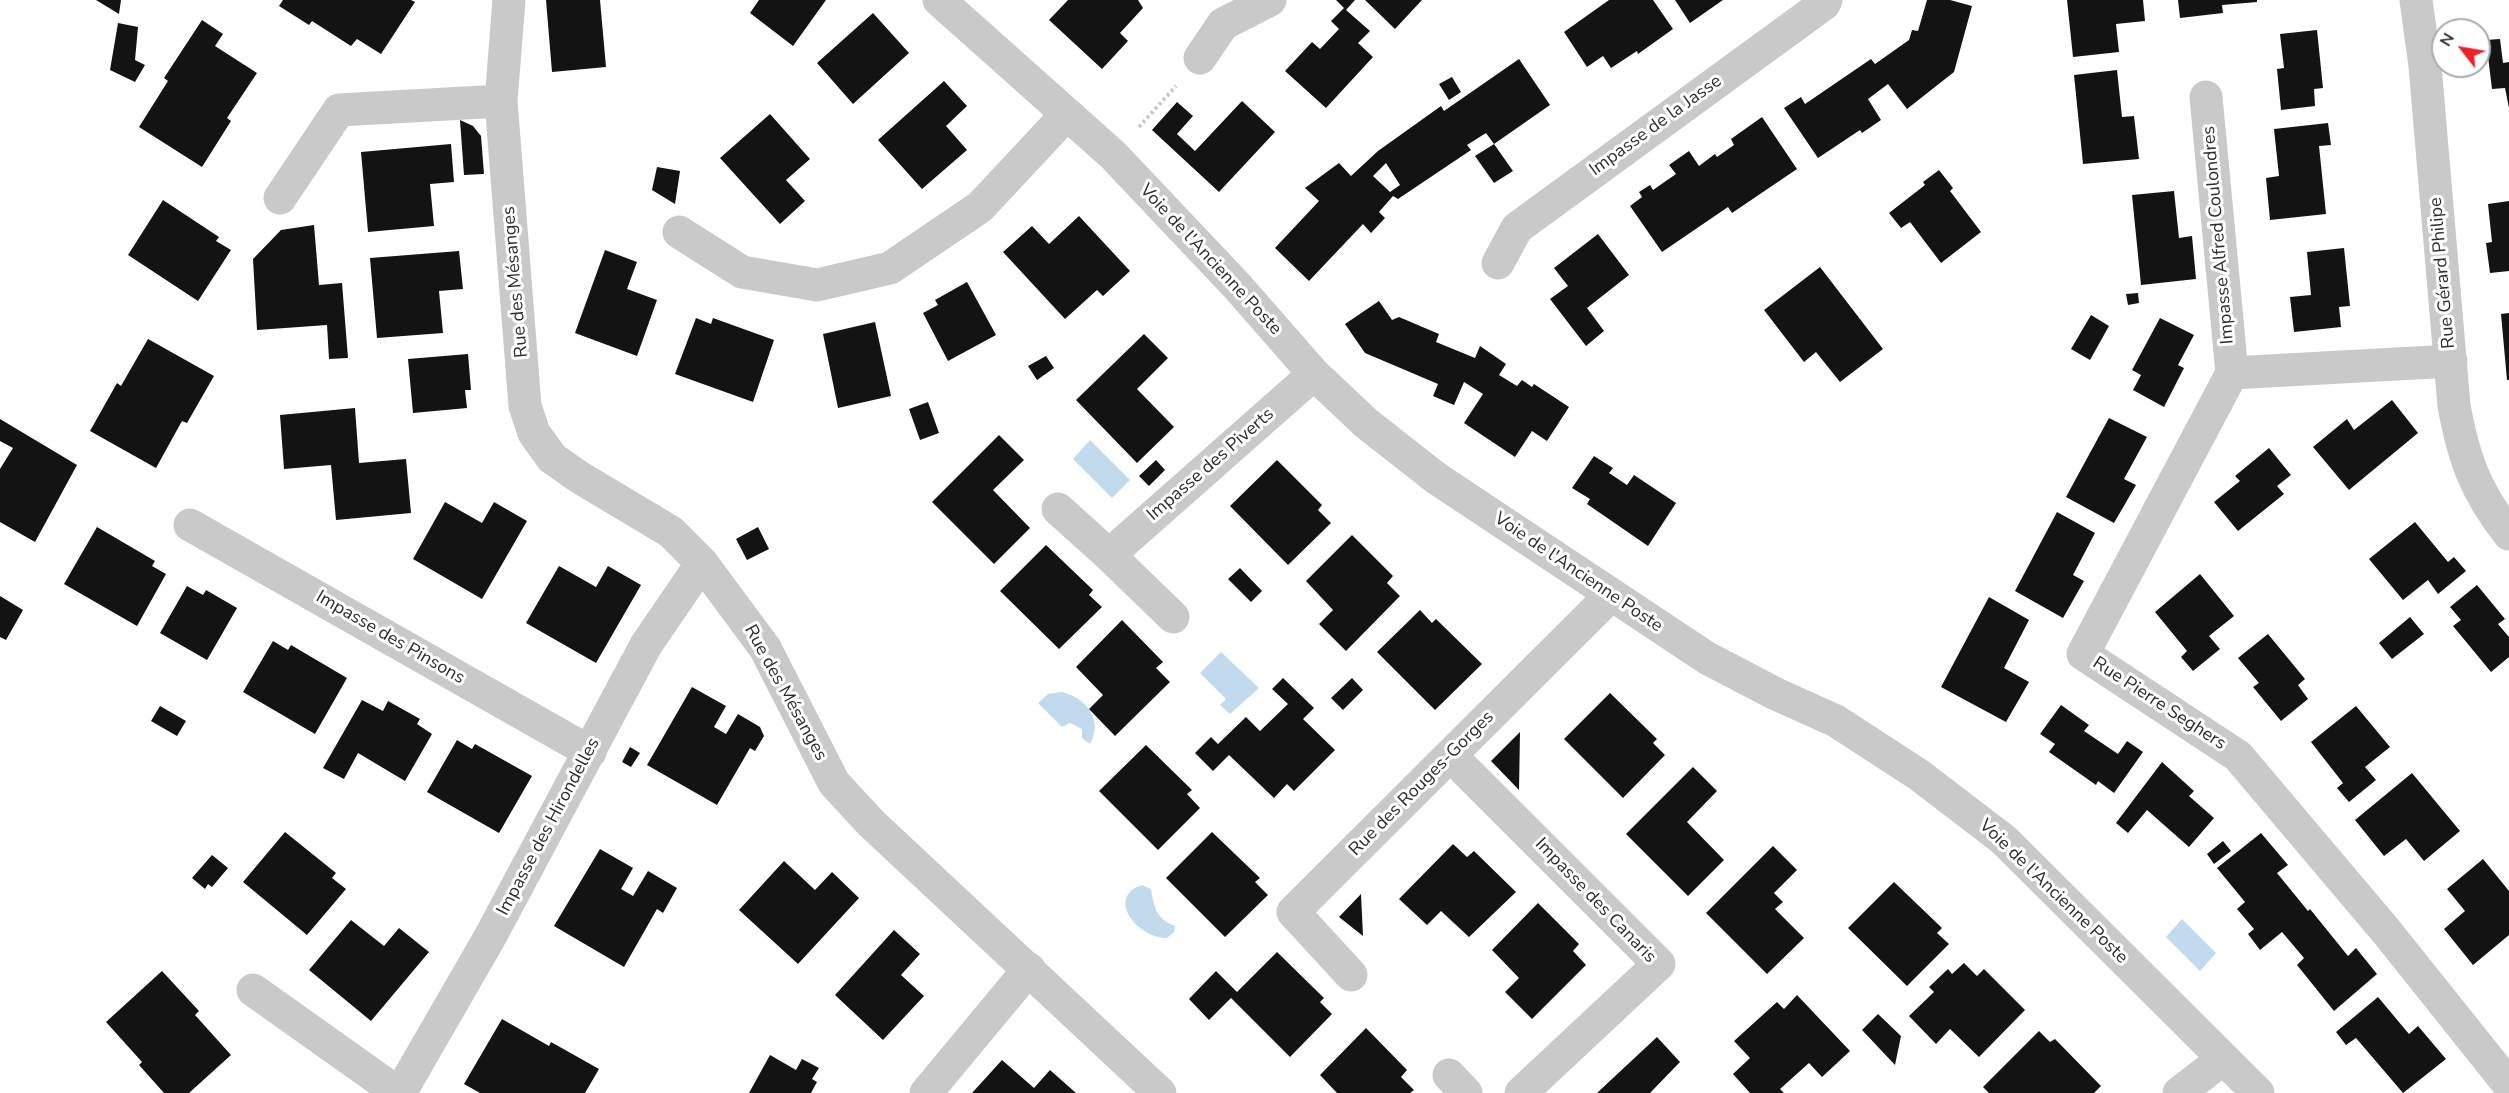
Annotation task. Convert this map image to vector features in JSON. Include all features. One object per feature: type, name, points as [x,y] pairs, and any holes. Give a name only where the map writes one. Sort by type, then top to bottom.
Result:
[{"type":"street","name":"Rue des Mésanges","points":[[509,0],[501,101],[525,406],[534,434],[552,458],[579,477],[671,532],[702,563],[765,648],[834,783],[871,823],[1161,1093]]},
{"type":"street","name":"Voie de l'Ancienne Poste","points":[[939,0],[1113,155],[1237,286],[1314,374],[1366,423],[1436,478],[1707,658],[1776,694],[1836,721],[1968,811],[2004,840],[2258,1093]]},
{"type":"street","points":[[1200,58],[1223,24],[1270,0]]},
{"type":"street","name":"Impasse de la Jasse","points":[[1498,263],[1517,228],[1824,4],[1826,0]]},
{"type":"street","name":"Rue Gérard Philipe","points":[[2416,0],[2425,66],[2454,406],[2462,448],[2477,488],[2509,534]]},
{"type":"street","name":"Impasse Alfred Coulondres","points":[[2206,97],[2232,373]]},
{"type":"street","points":[[280,198],[339,110],[501,101]]},
{"type":"street","points":[[678,232],[742,272],[817,285],[890,268],[980,207],[1067,114]]},
{"type":"street","points":[[2232,373],[2451,361]]},
{"type":"street","name":"Rue Pierre Seghers","points":[[2232,373],[2083,654],[2238,756],[2386,931],[2509,1085]]},
{"type":"street","name":"Impasse des Piverts","points":[[1109,555],[1314,374]]},
{"type":"street","points":[[1058,509],[1173,617]]},
{"type":"street","name":"Impasse des Pinsons","points":[[190,525],[590,752]]},
{"type":"street","name":"Impasse des Hirondelles","points":[[253,990],[399,1093],[490,937],[646,645],[702,563]]},
{"type":"street","name":"Rue des Rouges-Gorges","points":[[1351,975],[1293,912],[1611,595]]},
{"type":"street","name":"Impasse des Canaris","points":[[1451,756],[1659,964],[1521,1093]]},
{"type":"street","points":[[926,1093],[1029,969]]},
{"type":"street","points":[[2179,1093],[2223,1059]]},
{"type":"path","points":[[1113,155],[1200,58]]},
{"type":"water","points":[[1090,440],[1130,480],[1112,498],[1073,459]]},
{"type":"water","points":[[1221,652],[1259,688],[1230,714],[1220,705],[1226,699],[1200,673]]},
{"type":"water","points":[[1062,692],[1078,699],[1090,711],[1095,727],[1090,744],[1082,738],[1082,729],[1070,723],[1062,727],[1038,703],[1048,694]]},
{"type":"water","points":[[1142,885],[1151,889],[1155,907],[1160,916],[1175,926],[1174,932],[1167,938],[1145,931],[1129,916],[1126,898],[1131,891]]},
{"type":"water","points":[[2182,919],[2216,953],[2200,971],[2166,937]]},
{"type":"building","points":[[96,0],[121,0],[119,14]]},
{"type":"building","points":[[283,0],[411,0],[415,2],[381,54],[357,39],[351,46],[312,21],[309,25],[279,6]]},
{"type":"building","points":[[546,0],[600,0],[606,67],[552,72]]},
{"type":"building","points":[[759,0],[826,0],[793,46],[750,13]]},
{"type":"building","points":[[1068,0],[1138,0],[1143,8],[1120,33],[1128,41],[1102,69],[1049,20]]},
{"type":"building","points":[[1336,0],[1355,0],[1346,10],[1370,31],[1358,43],[1373,57],[1326,108],[1285,71],[1312,42],[1320,49],[1339,29],[1331,21],[1344,8]]},
{"type":"building","points":[[1365,0],[1422,0],[1395,29]]},
{"type":"building","points":[[1609,0],[1653,0],[1673,29],[1638,54],[1637,51],[1611,68],[1603,56],[1587,67],[1564,32]]},
{"type":"building","points":[[1675,0],[1723,0],[1690,23]]},
{"type":"building","points":[[1927,0],[1950,0],[1972,6],[1954,72],[1907,109],[1888,84],[1868,99],[1881,120],[1862,133],[1860,130],[1818,158],[1784,108],[1801,97],[1805,104],[1871,59],[1875,64],[1909,40],[1912,30],[1918,31]]},
{"type":"building","points":[[2067,0],[2143,0],[2145,21],[2116,24],[2119,52],[2073,57]]},
{"type":"building","points":[[2178,0],[2257,0],[2257,2],[2222,5],[2223,13],[2180,18]]},
{"type":"building","points":[[873,13],[909,53],[853,104],[817,63]]},
{"type":"building","points":[[202,20],[223,34],[215,46],[257,73],[227,118],[231,121],[202,167],[139,127],[168,81],[164,78]]},
{"type":"building","points":[[118,23],[138,27],[135,60],[145,65],[135,82],[110,70]]},
{"type":"building","points":[[2317,30],[2323,88],[2314,89],[2315,106],[2281,110],[2277,69],[2284,68],[2280,34]]},
{"type":"building","points":[[2500,39],[2503,63],[2509,62],[2509,108],[2505,88],[2492,89],[2491,40]]},
{"type":"building","points":[[1519,59],[1550,105],[1494,144],[1486,133],[1467,145],[1471,150],[1398,199],[1393,196],[1379,212],[1385,218],[1371,233],[1363,224],[1309,281],[1275,248],[1319,201],[1305,188],[1339,163],[1351,176],[1378,151],[1441,106],[1444,111]],"holes":[[[1386,163],[1400,185],[1390,192],[1373,176]]]},
{"type":"building","points":[[2117,70],[2122,117],[2134,116],[2139,159],[2083,164],[2074,75]]},
{"type":"building","points":[[1452,77],[1461,92],[1449,100],[1439,84]]},
{"type":"building","points":[[944,81],[967,106],[946,126],[967,150],[922,189],[878,140]]},
{"type":"building","points":[[1242,101],[1275,132],[1219,192],[1152,130],[1177,102],[1193,116],[1177,134],[1195,151]]},
{"type":"building","points":[[770,114],[810,159],[786,180],[805,201],[780,224],[720,158]]},
{"type":"building","points":[[1762,117],[1797,169],[1732,213],[1728,207],[1662,252],[1630,206],[1642,197],[1639,192],[1650,185],[1653,190],[1676,174],[1669,165],[1689,151],[1699,166],[1715,154],[1717,157],[1734,145],[1731,139]]},
{"type":"building","points":[[460,120],[473,126],[481,136],[484,174],[464,175]]},
{"type":"building","points":[[2328,123],[2331,145],[2319,146],[2326,214],[2270,220],[2266,178],[2279,176],[2274,129]]},
{"type":"building","points":[[451,144],[454,182],[430,184],[434,226],[368,232],[361,152]]},
{"type":"building","points":[[1494,144],[1513,171],[1494,183],[1475,156]]},
{"type":"building","points":[[657,167],[680,171],[675,204],[652,190]]},
{"type":"building","points":[[1939,170],[1953,188],[1950,191],[1981,232],[1941,263],[1910,222],[1901,228],[1889,213],[1925,185],[1923,182]]},
{"type":"building","points":[[2174,191],[2179,238],[2192,236],[2196,279],[2141,285],[2132,195]]},
{"type":"building","points":[[163,200],[219,237],[216,241],[231,250],[198,301],[128,255]]},
{"type":"building","points":[[2509,201],[2509,271],[2490,273],[2486,243],[2492,242],[2488,204]]},
{"type":"building","points":[[1079,216],[1130,271],[1103,296],[1097,290],[1065,319],[1003,252],[1032,226],[1049,244]]},
{"type":"building","points":[[314,225],[319,285],[342,283],[348,358],[329,359],[327,325],[257,330],[253,259],[281,230]]},
{"type":"building","points":[[1598,234],[1629,275],[1587,308],[1604,331],[1586,346],[1550,299],[1568,286],[1554,268]]},
{"type":"building","points":[[2344,248],[2350,306],[2339,307],[2341,327],[2294,332],[2290,297],[2311,295],[2307,252]]},
{"type":"building","points":[[605,250],[637,262],[627,289],[657,300],[637,356],[575,333]]},
{"type":"building","points":[[459,251],[463,289],[439,291],[443,333],[377,338],[370,258]]},
{"type":"building","points":[[1820,267],[1883,349],[1840,382],[1816,352],[1804,362],[1764,310]]},
{"type":"building","points":[[967,282],[996,335],[948,361],[923,313],[938,305],[935,300]]},
{"type":"building","points":[[2138,293],[2139,303],[2128,305],[2126,294]]},
{"type":"building","points":[[1379,301],[1392,320],[1399,317],[1439,334],[1436,342],[1475,358],[1480,346],[1506,364],[1499,375],[1517,386],[1522,380],[1532,387],[1534,384],[1569,407],[1547,441],[1532,431],[1515,457],[1464,423],[1483,394],[1464,382],[1454,405],[1433,396],[1438,384],[1365,353],[1345,324]]},
{"type":"building","points":[[2509,313],[2509,380],[2507,380],[2501,314]]},
{"type":"building","points":[[2091,315],[2109,326],[2090,360],[2071,349]]},
{"type":"building","points":[[696,318],[711,324],[713,318],[774,340],[753,402],[675,374]]},
{"type":"building","points":[[2160,318],[2194,335],[2178,365],[2184,368],[2164,407],[2133,390],[2141,375],[2132,370]]},
{"type":"building","points":[[875,322],[891,396],[838,408],[823,334]]},
{"type":"building","points":[[1144,334],[1168,358],[1137,389],[1174,427],[1137,463],[1076,400]]},
{"type":"building","points":[[148,339],[214,376],[187,423],[182,421],[156,468],[90,431],[117,383],[121,386]]},
{"type":"building","points":[[468,354],[471,390],[465,390],[467,408],[413,413],[408,359]]},
{"type":"building","points":[[1046,356],[1054,368],[1037,380],[1028,366]]},
{"type":"building","points":[[2392,400],[2418,433],[2349,490],[2313,447],[2347,419],[2354,430]]},
{"type":"building","points":[[928,402],[939,433],[920,440],[909,409]]},
{"type":"building","points":[[355,408],[359,463],[406,459],[411,513],[336,520],[331,465],[284,469],[280,415]]},
{"type":"building","points":[[2109,418],[2147,437],[2124,479],[2136,485],[2114,523],[2066,497]]},
{"type":"building","points":[[0,419],[77,465],[35,542],[0,522],[0,469],[13,448],[0,441]]},
{"type":"building","points":[[999,435],[1024,460],[993,490],[1030,528],[994,564],[932,502]]},
{"type":"building","points":[[2269,448],[2291,475],[2277,486],[2284,494],[2238,531],[2214,502],[2240,481],[2235,476]]},
{"type":"building","points":[[1594,456],[1613,468],[1609,473],[1627,485],[1634,475],[1676,503],[1648,546],[1587,504],[1590,499],[1572,488]]},
{"type":"building","points":[[1156,460],[1165,470],[1149,486],[1139,476]]},
{"type":"building","points":[[1277,460],[1322,505],[1318,510],[1331,523],[1288,565],[1230,506]]},
{"type":"building","points":[[445,502],[482,523],[494,502],[527,521],[482,599],[413,559]]},
{"type":"building","points":[[2057,512],[2095,533],[2073,575],[2084,581],[2063,618],[2015,591]]},
{"type":"building","points":[[2415,522],[2448,562],[2454,557],[2466,571],[2438,594],[2428,580],[2403,600],[2369,559]]},
{"type":"building","points":[[97,527],[155,561],[152,566],[166,574],[137,626],[64,584]]},
{"type":"building","points":[[758,527],[769,549],[747,560],[736,539]]},
{"type":"building","points":[[1352,535],[1393,576],[1387,583],[1400,596],[1346,651],[1319,624],[1333,610],[1306,581]]},
{"type":"building","points":[[1046,545],[1093,590],[1089,595],[1102,607],[1059,649],[1000,591]]},
{"type":"building","points":[[559,566],[596,587],[608,566],[641,585],[596,663],[526,623]]},
{"type":"building","points":[[1240,568],[1262,591],[1251,602],[1228,579]]},
{"type":"building","points":[[2200,574],[2234,616],[2209,636],[2220,649],[2193,671],[2181,657],[2187,651],[2155,612]]},
{"type":"building","points":[[2477,585],[2505,619],[2498,624],[2509,637],[2509,657],[2491,672],[2453,626],[2461,620],[2450,607]]},
{"type":"building","points":[[187,586],[203,595],[206,590],[237,608],[207,660],[160,633]]},
{"type":"building","points":[[0,596],[23,610],[6,640],[0,637]]},
{"type":"building","points":[[1989,597],[2029,620],[2004,668],[2029,682],[2006,722],[1941,687]]},
{"type":"building","points":[[1420,610],[1432,623],[1436,619],[1482,664],[1435,710],[1377,652]]},
{"type":"building","points":[[2410,617],[2424,634],[2392,659],[2379,643]]},
{"type":"building","points":[[1122,620],[1163,662],[1156,668],[1170,682],[1115,736],[1089,709],[1103,695],[1076,667]]},
{"type":"building","points":[[2268,634],[2305,679],[2298,685],[2308,699],[2281,721],[2253,687],[2259,683],[2238,658]]},
{"type":"building","points":[[273,641],[288,650],[291,645],[347,678],[315,734],[243,692]]},
{"type":"building","points":[[1283,678],[1314,708],[1303,719],[1335,750],[1294,791],[1287,784],[1274,798],[1229,755],[1213,771],[1195,753],[1211,737],[1218,744],[1246,717],[1260,731],[1288,704],[1272,689]]},
{"type":"building","points":[[1352,678],[1363,690],[1343,710],[1331,698]]},
{"type":"building","points":[[692,687],[726,706],[714,727],[726,734],[738,714],[760,727],[764,736],[755,751],[750,748],[717,805],[647,765]]},
{"type":"building","points":[[1610,693],[1657,739],[1653,743],[1665,755],[1623,798],[1564,739]]},
{"type":"building","points":[[362,700],[383,711],[388,701],[420,719],[417,724],[432,734],[405,781],[358,753],[344,779],[323,768]]},
{"type":"building","points":[[2061,705],[2089,725],[2084,731],[2118,754],[2127,741],[2143,752],[2114,793],[2098,781],[2096,785],[2049,752],[2055,744],[2040,734]]},
{"type":"building","points":[[160,706],[186,721],[177,736],[151,721]]},
{"type":"building","points":[[2356,706],[2390,747],[2365,767],[2376,780],[2349,802],[2337,788],[2343,783],[2311,742]]},
{"type":"building","points":[[1520,732],[1519,790],[1491,761]]},
{"type":"building","points":[[457,740],[472,749],[475,744],[532,776],[499,833],[427,792]]},
{"type":"building","points":[[1146,745],[1192,790],[1187,794],[1200,808],[1158,850],[1099,791]]},
{"type":"building","points":[[630,747],[640,753],[631,767],[622,762]]},
{"type":"building","points":[[2162,762],[2194,791],[2189,796],[2214,818],[2189,847],[2147,810],[2128,833],[2116,823]]},
{"type":"building","points":[[1693,767],[1717,791],[1687,822],[1724,860],[1688,896],[1626,834]]},
{"type":"building","points":[[2412,773],[2460,831],[2424,861],[2406,839],[2384,856],[2355,820]]},
{"type":"building","points":[[285,832],[336,873],[332,878],[346,889],[307,935],[243,882]]},
{"type":"building","points":[[1212,832],[1260,878],[1255,882],[1268,895],[1225,937],[1166,878]]},
{"type":"building","points":[[2261,833],[2288,865],[2277,873],[2308,911],[2310,909],[2348,956],[2356,948],[2377,974],[2334,1011],[2297,965],[2304,958],[2282,932],[2260,950],[2248,934],[2254,929],[2237,909],[2245,902],[2217,868]]},
{"type":"building","points":[[2223,841],[2231,851],[2214,864],[2207,854]]},
{"type":"building","points":[[1453,844],[1467,857],[1474,851],[1516,892],[1469,937],[1441,911],[1427,925],[1399,899]]},
{"type":"building","points":[[1773,846],[1797,870],[1774,893],[1783,902],[1775,909],[1804,938],[1767,974],[1706,913]]},
{"type":"building","points":[[600,849],[633,868],[621,889],[633,896],[648,871],[677,888],[663,913],[657,909],[624,967],[554,926]]},
{"type":"building","points":[[212,855],[228,868],[212,887],[208,884],[205,889],[192,878]]},
{"type":"building","points":[[2483,859],[2509,891],[2509,935],[2473,965],[2444,929],[2465,911],[2447,889]]},
{"type":"building","points":[[784,861],[815,890],[832,872],[859,898],[798,964],[739,910]]},
{"type":"building","points":[[1894,882],[1942,928],[1937,933],[1949,944],[1907,986],[1848,928]]},
{"type":"building","points":[[1361,894],[1363,936],[1339,917]]},
{"type":"building","points":[[1538,903],[1579,944],[1573,951],[1586,965],[1532,1019],[1505,992],[1519,978],[1492,950]]},
{"type":"building","points":[[351,920],[384,946],[399,928],[429,952],[371,1021],[309,970]]},
{"type":"building","points":[[894,930],[920,954],[901,975],[924,996],[883,1040],[835,995]]},
{"type":"building","points":[[1277,952],[1324,998],[1320,1002],[1332,1014],[1290,1057],[1231,998],[1209,1020],[1189,999],[1216,971],[1237,992]]},
{"type":"building","points":[[1964,963],[1977,976],[1984,969],[2025,1010],[1979,1057],[1950,1029],[1936,1044],[1909,1016],[1934,992],[1929,987],[1948,969],[1952,974]]},
{"type":"building","points":[[162,971],[199,1011],[195,1015],[231,1055],[189,1093],[164,1093],[139,1065],[142,1062],[106,1022]]},
{"type":"building","points":[[1797,995],[1850,1051],[1822,1077],[1809,1063],[1780,1089],[1784,1093],[1750,1093],[1733,1074],[1750,1058],[1734,1041],[1777,1002],[1784,1009]]},
{"type":"building","points":[[2378,997],[2409,1034],[2418,1026],[2446,1059],[2403,1093],[2356,1038],[2346,1045],[2336,1032]]},
{"type":"building","points":[[1878,1014],[1901,1036],[1895,1065],[1862,1030]]},
{"type":"building","points":[[502,1019],[549,1046],[551,1042],[599,1069],[585,1093],[480,1093],[464,1084]]},
{"type":"building","points":[[1366,1028],[1407,1070],[1401,1077],[1414,1090],[1410,1093],[1337,1093],[1320,1075]]},
{"type":"building","points":[[2039,1031],[2050,1042],[2055,1039],[2101,1086],[2094,1093],[1989,1093],[1983,1087]]},
{"type":"building","points":[[1657,1037],[1680,1062],[1650,1093],[1597,1093]]},
{"type":"building","points":[[770,1055],[796,1070],[802,1059],[819,1068],[812,1079],[817,1082],[811,1093],[749,1093]]},
{"type":"building","points":[[1002,1060],[1034,1088],[1050,1070],[1076,1093],[972,1093]]}]
